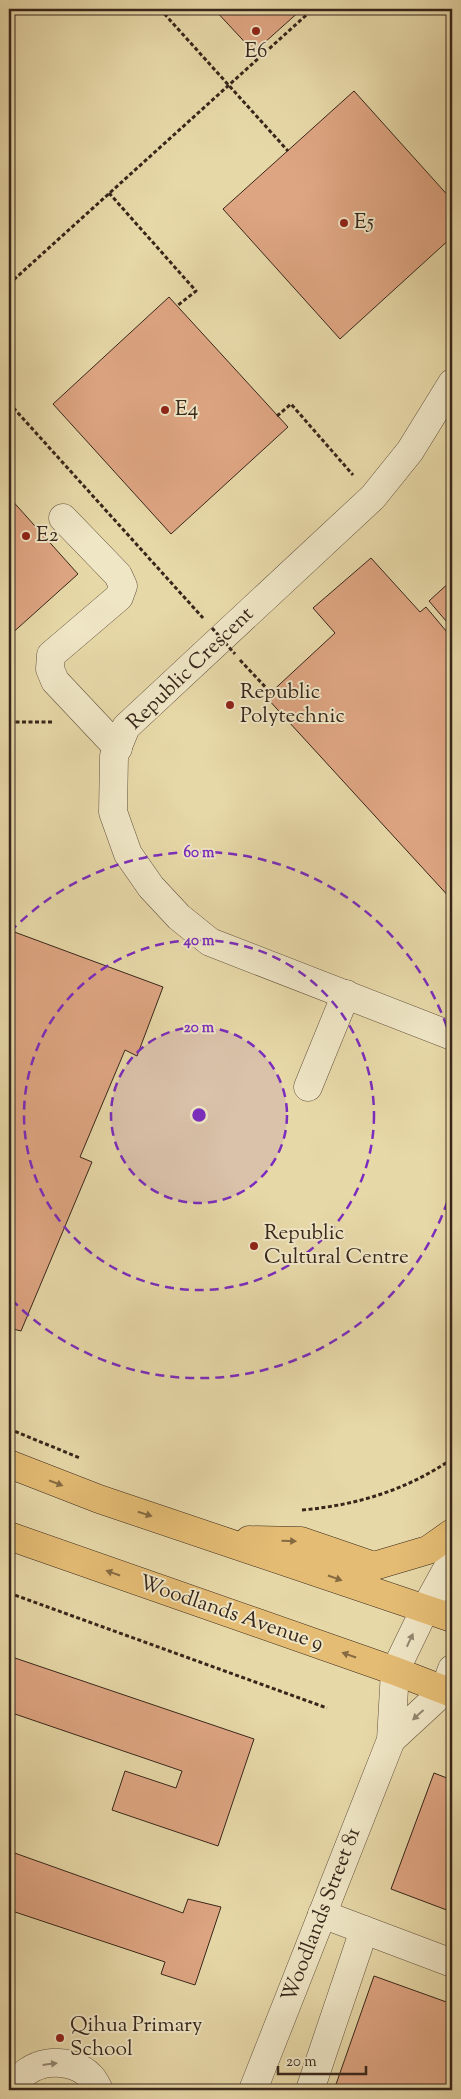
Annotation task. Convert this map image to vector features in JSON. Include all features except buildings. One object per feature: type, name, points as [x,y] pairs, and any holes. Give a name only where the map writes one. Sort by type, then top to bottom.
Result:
[{"type":"main road","points":[[9,1464],[98,1499],[452,1618]]},
{"type":"main road","points":[[223,1540],[302,1541],[374,1566],[428,1550],[452,1533]]},
{"type":"main road","name":"Woodlands Avenue 9","points":[[9,1536],[396,1671],[450,1684]]},
{"type":"street","name":"Republic Crescent","points":[[452,382],[410,451],[373,497],[126,727],[114,756],[113,812],[128,854],[151,887],[179,917],[210,942],[452,1036]]},
{"type":"street","points":[[63,518],[118,575],[124,586],[119,597],[51,655],[50,669],[55,681],[118,748]]},
{"type":"street","points":[[308,1087],[346,994]]},
{"type":"street","points":[[396,1671],[425,1609],[452,1560]]},
{"type":"street","name":"Woodlands Street 81","points":[[253,2090],[391,1740],[396,1671]]},
{"type":"street","name":"Woodlands Street 81","points":[[391,1740],[450,1684]]},
{"type":"street","points":[[322,1914],[452,1963]]},
{"type":"street","points":[[310,2090],[364,1930]]},
{"type":"street","points":[[13,2090],[16,2083],[32,2068],[52,2062],[73,2065],[91,2077],[99,2090]]},
{"type":"path","points":[[160,9],[288,151]]},
{"type":"path","points":[[9,284],[313,9]]},
{"type":"path","points":[[109,193],[196,291],[177,306]]},
{"type":"path","points":[[9,403],[270,692]]},
{"type":"path","points":[[278,416],[291,404],[373,497]]},
{"type":"path","points":[[9,722],[61,722],[88,717]]},
{"type":"path","points":[[9,1429],[82,1459]]},
{"type":"path","points":[[296,1511],[323,1508],[380,1496],[428,1475],[452,1459]]},
{"type":"path","points":[[9,1592],[327,1708]]},
{"type":"place","name":"E6","points":[[256,31]]},
{"type":"place","name":"E5","points":[[344,223]]},
{"type":"place","name":"E4","points":[[165,410]]},
{"type":"place","name":"E2","points":[[26,536]]},
{"type":"place","name":"Republic Polytechnic","points":[[230,705]]},
{"type":"place","name":"Republic Cultural Centre","points":[[254,1246]]},
{"type":"place","name":"Qihua Primary School","points":[[60,2038]]}]
